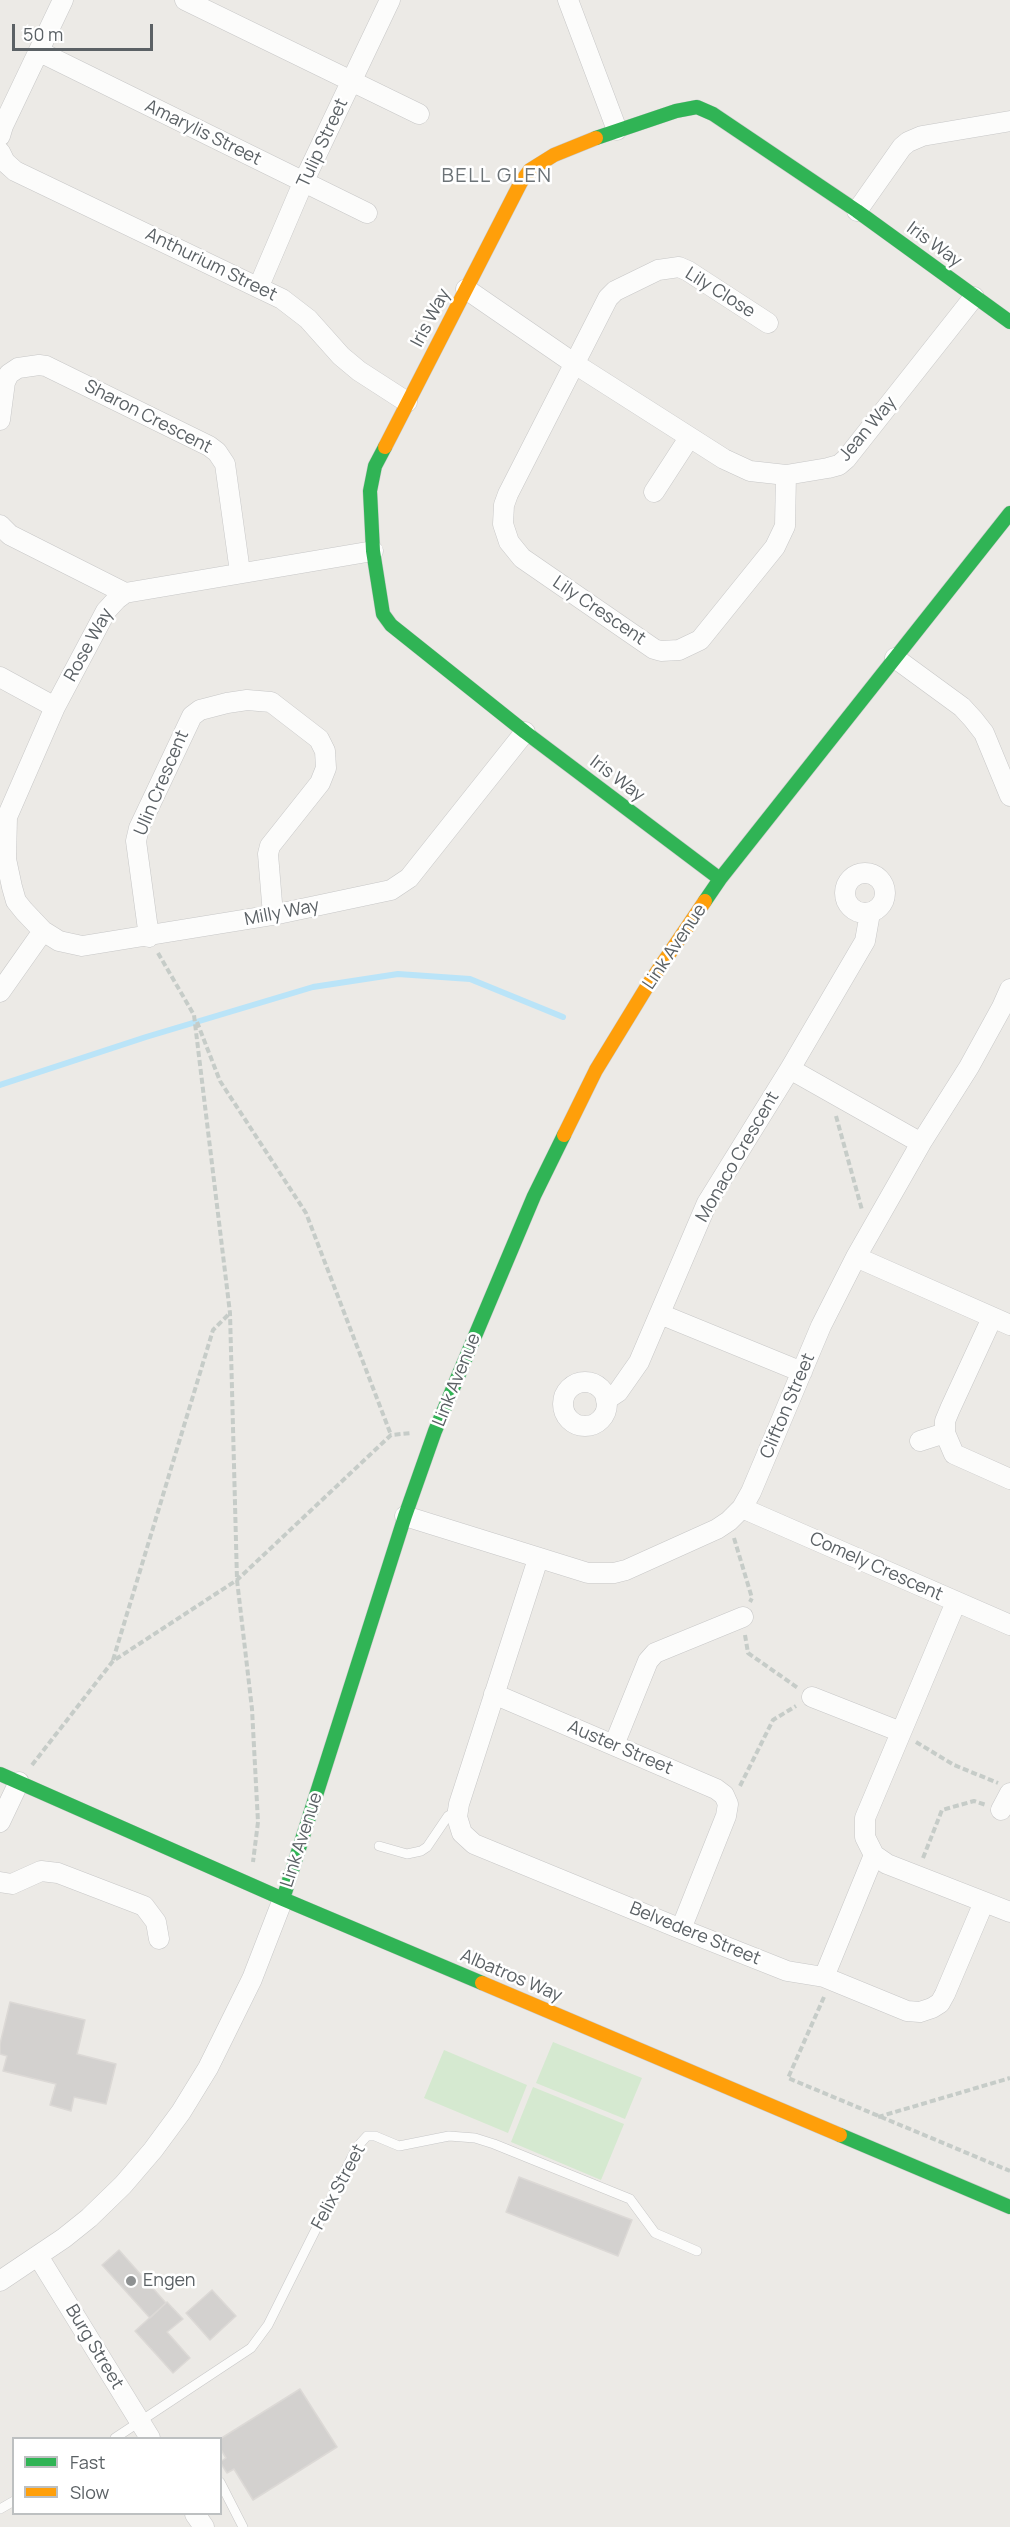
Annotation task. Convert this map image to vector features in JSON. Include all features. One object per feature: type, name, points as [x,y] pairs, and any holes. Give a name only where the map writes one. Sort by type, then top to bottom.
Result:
[{"type":"street","points":[[0,136],[63,0]]},
{"type":"street","points":[[185,0],[419,114]]},
{"type":"street","name":"Tulip Street","points":[[259,286],[303,183],[390,0]]},
{"type":"street","points":[[568,0],[617,130]]},
{"type":"street","name":"Amarylis Street","points":[[40,52],[367,213]]},
{"type":"street","name":"Iris Way","points":[[720,879],[525,732],[386,620],[382,607],[373,551],[372,478],[375,465],[520,183],[530,170],[554,155],[617,130],[676,111],[697,107],[705,109],[857,212],[1010,322]]},
{"type":"street","points":[[857,212],[908,142],[922,136],[1007,127]]},
{"type":"street","name":"Anthurium Street","points":[[0,152],[5,162],[15,171],[259,286],[293,306],[350,363],[407,402]]},
{"type":"street","name":"Lily Close","points":[[575,364],[608,298],[615,291],[642,277],[669,268],[679,267],[688,271],[768,323]]},
{"type":"street","name":"Jean Way","points":[[466,289],[575,364],[689,438],[737,466],[750,471],[786,475],[828,468],[839,465],[846,459],[974,297]]},
{"type":"street","name":"Sharon Crescent","points":[[0,420],[2,393],[9,374],[18,368],[39,364],[209,446],[218,452],[225,464],[240,572]]},
{"type":"street","name":"Lily Crescent","points":[[575,364],[508,494],[503,514],[505,532],[514,551],[522,558],[654,649],[670,652],[700,640],[775,547],[785,526],[786,475]]},
{"type":"street","points":[[654,492],[689,438]]},
{"type":"street","name":"Link Avenue","points":[[0,2281],[64,2238],[123,2185],[153,2151],[208,2068],[252,1979],[283,1899],[405,1516],[435,1431],[534,1196],[596,1070],[648,986],[720,879],[1010,513]]},
{"type":"street","points":[[0,525],[10,535],[125,593]]},
{"type":"street","name":"Rose Way","points":[[43,931],[16,901],[6,859],[7,817],[55,707],[106,611],[125,593],[373,551]]},
{"type":"street","points":[[895,658],[946,695],[973,719],[984,733],[1010,796]]},
{"type":"street","points":[[0,677],[55,707]]},
{"type":"street","name":"Ulin Crescent","points":[[149,937],[136,841],[139,828],[192,716],[200,710],[227,703],[247,700],[271,702],[319,739],[325,751],[326,768],[320,783],[270,846],[267,864],[273,915]]},
{"type":"street","name":"Milly Way","points":[[43,931],[59,940],[82,946],[149,937],[380,894],[402,884],[525,732]]},
{"type":"street","name":"Monaco Crescent","points":[[606,1400],[618,1392],[639,1362],[707,1203],[790,1069],[865,941],[870,913]]},
{"type":"street","points":[[0,992],[43,931]]},
{"type":"street","name":"Clifton Street","points":[[735,1514],[765,1461],[821,1326],[856,1257],[921,1143],[1006,1009],[1010,989]]},
{"type":"street","points":[[790,1069],[921,1143]]},
{"type":"street","points":[[856,1257],[1001,1322],[950,1409],[945,1433],[954,1454],[1010,1479]]},
{"type":"street","points":[[660,1314],[802,1372]]},
{"type":"street","points":[[920,1441],[945,1433]]},
{"type":"street","points":[[405,1516],[588,1573],[614,1573],[717,1529],[735,1514]]},
{"type":"street","name":"Comely Crescent","points":[[735,1514],[1010,1625]]},
{"type":"street","points":[[458,1811],[538,1559]]},
{"type":"street","points":[[956,1602],[865,1818],[865,1837],[874,1855],[887,1864],[1010,1912]]},
{"type":"street","points":[[614,1745],[648,1661],[655,1653],[743,1617]]},
{"type":"street","name":"Auster Street","points":[[494,1694],[716,1789],[727,1799],[727,1813]]},
{"type":"street","points":[[812,1697],[901,1732]]},
{"type":"street","name":"Albatros Way","points":[[0,1774],[250,1885],[1010,2207]]},
{"type":"street","points":[[0,1822],[19,1782]]},
{"type":"street","points":[[1001,1810],[1005,1788]]},
{"type":"street","name":"Belvedere Street","points":[[458,1811],[462,1833],[474,1844],[787,1971],[828,1978],[907,2011],[920,2012],[940,2003],[984,1902]]},
{"type":"street","points":[[681,1929],[727,1813]]},
{"type":"street","points":[[828,1978],[874,1855]]},
{"type":"street","points":[[0,1882],[12,1884],[41,1870],[58,1873],[144,1906],[156,1922],[159,1939]]},
{"type":"street","name":"Burg Street","points":[[38,2256],[145,2431]]},
{"type":"lane","points":[[379,1846],[407,1854],[421,1851],[428,1847],[445,1820],[458,1811]]},
{"type":"lane","name":"Felix Street","points":[[145,2431],[239,2357],[259,2338],[268,2325],[357,2147],[367,2136],[375,2136],[399,2146],[449,2136],[475,2138],[494,2144],[630,2199],[655,2233],[697,2251]]},
{"type":"lane","points":[[123,2437],[145,2431]]},
{"type":"lane","points":[[222,2486],[243,2527]]},
{"type":"path","points":[[149,937],[194,1015],[220,1081],[306,1213],[391,1435]]},
{"type":"path","points":[[194,1015],[230,1313],[237,1580],[252,1709],[258,1822],[250,1885]]},
{"type":"path","points":[[830,1091],[869,1234]]},
{"type":"path","points":[[113,1661],[213,1330],[230,1313]]},
{"type":"path","points":[[19,1782],[113,1661],[237,1580],[391,1435],[435,1431]]},
{"type":"path","points":[[727,1813],[773,1720],[812,1697],[748,1653],[743,1617],[752,1598],[735,1514]]},
{"type":"path","points":[[901,1732],[954,1766],[1005,1788]]},
{"type":"path","points":[[916,1875],[942,1810],[974,1801]]},
{"type":"path","points":[[828,1978],[788,2078],[878,2118],[1010,2171]]},
{"type":"path","points":[[878,2118],[1010,2078]]},
{"type":"green space","points":[[553,2042],[642,2078],[625,2119],[536,2083]]},
{"type":"green space","points":[[444,2050],[527,2085],[508,2133],[424,2098]]},
{"type":"green space","points":[[533,2087],[624,2124],[601,2180],[511,2142]]},
{"type":"building","points":[[10,2002],[85,2020],[77,2054],[116,2064],[106,2104],[74,2097],[71,2111],[50,2105],[56,2084],[3,2071],[7,2056],[0,2054],[0,2044]]},
{"type":"building","points":[[519,2177],[632,2220],[618,2256],[506,2212]]},
{"type":"building","points":[[119,2250],[166,2303],[150,2318],[102,2265]]},
{"type":"building","points":[[212,2290],[236,2316],[210,2340],[186,2313]]},
{"type":"building","points":[[167,2302],[183,2319],[167,2332],[190,2358],[173,2373],[135,2331]]},
{"type":"building","points":[[300,2389],[337,2447],[253,2500],[234,2469],[227,2473],[222,2465],[222,2461],[226,2458],[222,2451],[222,2438]]},
{"type":"waterway","points":[[0,1085],[146,1037],[313,987],[398,974],[470,979],[563,1017]]},
{"type":"traffic: fast","points":[[596,138],[676,111],[697,107],[713,114],[857,211],[1010,322]]},
{"type":"traffic: fast","points":[[385,447],[375,466],[370,491],[373,551],[383,614],[391,625],[525,732],[720,879]]},
{"type":"traffic: fast","points":[[705,901],[720,879],[1010,513]]},
{"type":"traffic: fast","points":[[283,1899],[405,1516],[435,1431],[534,1196],[564,1135]]},
{"type":"traffic: fast","points":[[0,1774],[283,1899],[482,1983]]},
{"type":"traffic: fast","points":[[840,2135],[1010,2207]]},
{"type":"traffic: slow","points":[[385,447],[521,182],[530,170],[554,155],[596,138]]},
{"type":"traffic: slow","points":[[564,1135],[596,1070],[648,985],[705,901]]},
{"type":"traffic: slow","points":[[482,1983],[840,2135]]},
{"type":"place","name":"Engen","points":[[131,2281]]},
{"type":"district","name":"BELL GLEN","points":[[497,176]]}]
